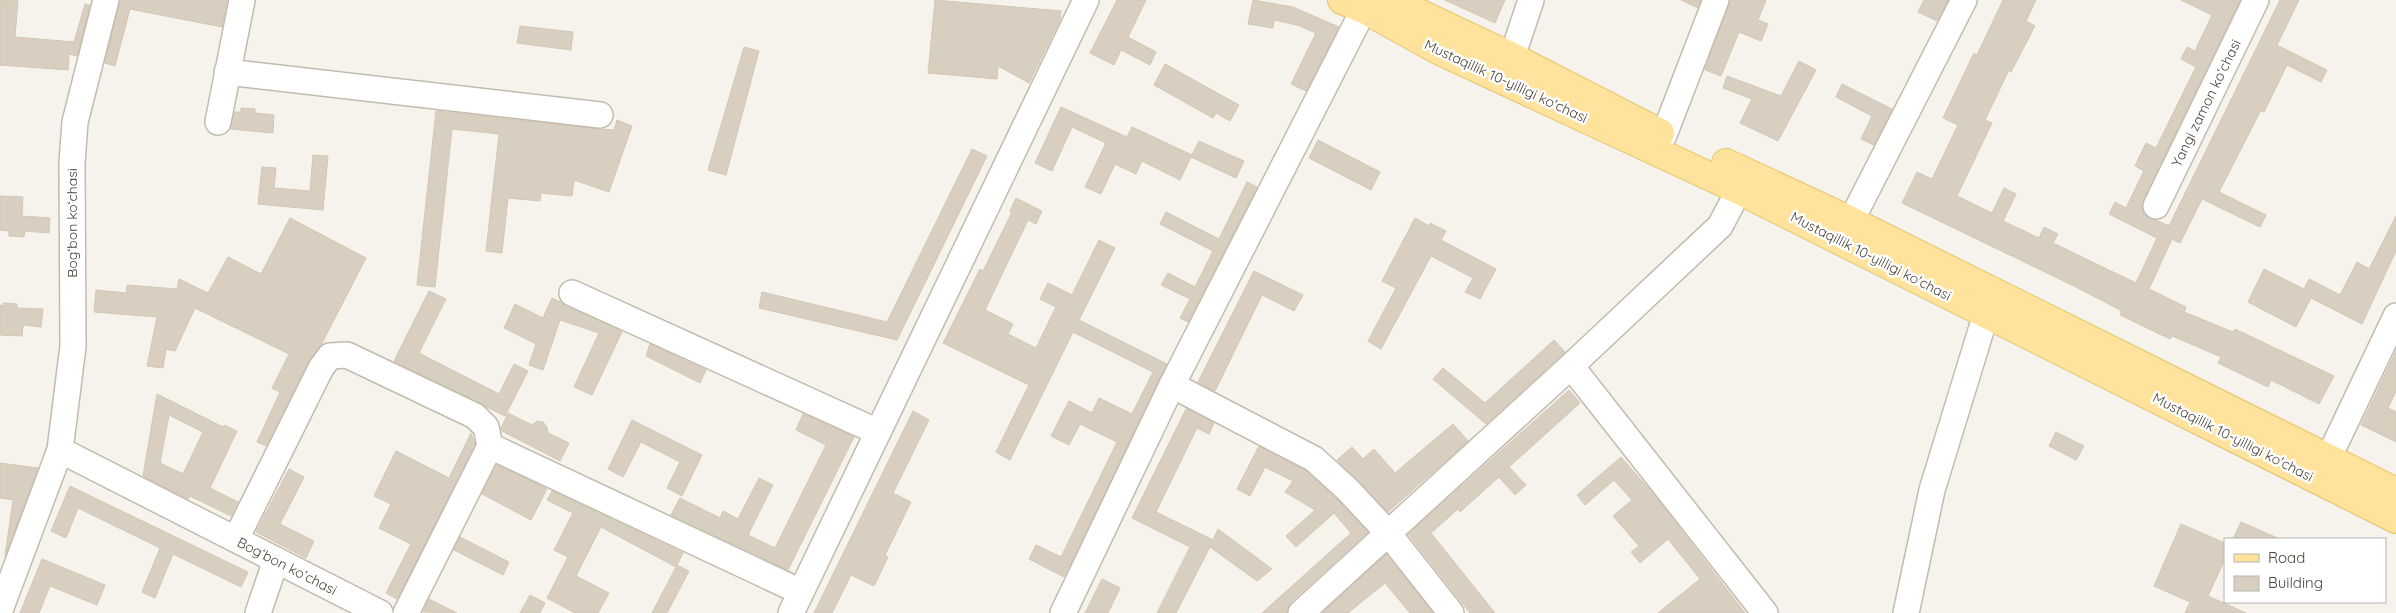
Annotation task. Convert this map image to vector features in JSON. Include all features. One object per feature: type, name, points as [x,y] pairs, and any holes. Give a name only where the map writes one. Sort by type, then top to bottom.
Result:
[{"type":"main road","name":"Mustaqillik 10-yilligi ko'chasi","points":[[1391,0],[1512,57],[1664,135],[1851,221],[2396,492]]},
{"type":"main road","name":"Mustaqillik 10-yilligi ko'chasi","points":[[1353,4],[1438,50],[1739,190],[2396,519]]},
{"type":"street","name":"Bogʻbon koʻchasi","points":[[0,610],[60,450],[73,346],[72,163],[75,122],[106,0]]},
{"type":"street","points":[[218,122],[242,0]]},
{"type":"street","points":[[490,446],[796,603],[1086,0]]},
{"type":"street","points":[[1512,57],[1531,0]]},
{"type":"street","points":[[1664,135],[1716,0]]},
{"type":"street","points":[[1851,221],[1964,0]]},
{"type":"street","name":"Yangi zamon koʻchasi","points":[[2156,206],[2256,0]]},
{"type":"street","points":[[1064,613],[1353,4]]},
{"type":"street","points":[[227,72],[600,115]]},
{"type":"street","points":[[1301,613],[1571,366],[1720,226],[1739,190]]},
{"type":"street","points":[[572,293],[878,432]]},
{"type":"street","points":[[1906,613],[1932,490],[1986,314]]},
{"type":"street","points":[[2328,459],[2396,316]]},
{"type":"street","points":[[236,539],[321,368],[330,356],[346,355],[475,416],[486,427],[490,446],[406,613]]},
{"type":"street","points":[[1571,366],[1765,613]]},
{"type":"street","points":[[1172,385],[1314,459],[1348,490],[1388,533],[1451,613]]},
{"type":"street","name":"Bogʻbon koʻchasi","points":[[60,450],[380,613]]},
{"type":"street","points":[[258,613],[276,560]]},
{"type":"building","points":[[0,0],[18,0],[15,37],[74,42],[85,4],[90,5],[77,56],[69,54],[68,70],[0,65]]},
{"type":"building","points":[[120,0],[227,0],[222,27],[130,9],[115,66],[105,63]]},
{"type":"building","points":[[935,0],[1061,11],[1060,20],[1029,83],[998,66],[997,79],[928,73]]},
{"type":"building","points":[[1117,0],[1146,0],[1128,37],[1156,52],[1150,65],[1121,50],[1114,65],[1090,53]]},
{"type":"building","points":[[1253,0],[1293,7],[1339,27],[1306,91],[1291,84],[1316,33],[1297,25],[1274,20],[1273,28],[1248,24]]},
{"type":"building","points":[[1445,0],[1505,0],[1495,23]]},
{"type":"building","points":[[1681,0],[1701,0],[1698,8]]},
{"type":"building","points":[[1730,0],[1766,0],[1758,20],[1768,24],[1761,41],[1739,32],[1721,76],[1705,70]]},
{"type":"building","points":[[1924,0],[1948,0],[1937,21],[1918,12]]},
{"type":"building","points":[[2003,0],[2036,0],[2026,21],[2035,26],[2011,72],[2009,70],[1985,120],[1992,123],[1957,196],[1992,213],[2004,188],[2016,194],[2003,221],[2039,238],[2044,227],[2058,234],[2053,243],[2136,283],[2157,238],[2109,214],[2115,202],[2126,208],[2144,171],[2135,166],[2146,143],[2156,148],[2196,67],[2181,59],[2187,47],[2195,51],[2212,15],[2181,0],[2240,0],[2143,200],[2142,208],[2144,215],[2169,226],[2280,0],[2299,0],[2277,45],[2327,70],[2321,82],[2287,65],[2264,112],[2261,110],[2219,192],[2266,215],[2260,227],[2202,199],[2180,243],[2172,239],[2149,289],[2186,307],[2184,312],[2233,332],[2235,329],[2334,376],[2319,404],[2271,380],[2268,387],[2218,363],[2221,357],[2172,336],[2170,339],[2120,315],[2122,311],[2074,286],[1902,203],[1917,172],[1932,179],[1958,125],[1943,118],[1974,53],[1977,55]]},
{"type":"building","points":[[520,26],[573,32],[571,50],[517,43]]},
{"type":"building","points":[[744,47],[759,51],[726,175],[708,170]]},
{"type":"building","points":[[1799,61],[1816,70],[1778,141],[1740,123],[1752,99],[1723,88],[1727,76],[1781,96]]},
{"type":"building","points":[[1165,64],[1239,105],[1230,121],[1216,113],[1213,118],[1154,85]]},
{"type":"building","points":[[1842,84],[1892,109],[1874,145],[1861,139],[1872,116],[1836,97]]},
{"type":"building","points":[[1061,107],[1127,137],[1132,127],[1192,155],[1199,141],[1244,161],[1236,178],[1191,157],[1180,180],[1142,161],[1136,174],[1115,164],[1101,194],[1085,187],[1106,143],[1072,127],[1052,171],[1035,163]]},
{"type":"building","points":[[241,108],[255,109],[255,113],[274,115],[273,133],[230,129],[235,112],[241,112]]},
{"type":"building","points":[[436,111],[598,129],[614,130],[617,120],[632,126],[609,192],[574,180],[572,196],[541,193],[540,201],[508,198],[502,253],[486,251],[499,134],[452,129],[435,287],[417,285]]},
{"type":"building","points":[[1318,140],[1380,172],[1371,190],[1309,158]]},
{"type":"building","points":[[972,149],[987,156],[897,340],[759,308],[762,292],[887,322]]},
{"type":"building","points":[[313,155],[328,156],[323,210],[258,204],[262,167],[276,168],[274,188],[310,191]]},
{"type":"building","points":[[1247,182],[1257,187],[1188,322],[1180,318],[1190,299],[1161,285],[1168,273],[1195,287],[1213,251],[1160,224],[1166,212],[1219,239]]},
{"type":"building","points":[[0,196],[23,197],[22,216],[50,218],[49,233],[25,231],[24,237],[9,236],[9,231],[0,230]]},
{"type":"building","points":[[1016,198],[1042,211],[1036,224],[1028,220],[985,310],[1013,324],[1008,334],[1036,348],[1056,307],[1040,299],[1048,283],[1072,295],[1099,240],[1115,248],[1079,320],[1167,364],[1064,577],[1029,559],[1036,545],[1061,557],[1117,442],[1080,424],[1069,445],[1051,436],[1069,401],[1092,413],[1099,398],[1132,414],[1153,372],[1073,332],[1010,460],[996,452],[1029,385],[943,343],[980,269],[983,271],[1012,212],[1010,211]]},
{"type":"building","points":[[2396,216],[2396,251],[2362,324],[2311,298],[2296,327],[2248,302],[2264,269],[2304,289],[2309,279],[2340,295],[2357,262],[2369,269]]},
{"type":"building","points":[[290,218],[366,258],[321,345],[308,362],[266,446],[257,442],[280,392],[272,388],[289,354],[195,308],[175,351],[166,349],[163,368],[147,366],[157,317],[94,312],[96,290],[126,293],[127,285],[177,289],[179,279],[208,293],[228,257],[261,274]]},
{"type":"building","points":[[1415,218],[1429,226],[1430,223],[1446,231],[1441,240],[1496,269],[1480,299],[1465,292],[1473,278],[1431,256],[1381,349],[1368,341],[1396,288],[1382,281]]},
{"type":"building","points":[[1254,271],[1303,295],[1294,311],[1262,295],[1215,391],[1198,382]]},
{"type":"building","points":[[429,291],[446,299],[419,353],[499,394],[514,364],[528,371],[505,416],[394,361]]},
{"type":"building","points":[[552,298],[622,332],[592,395],[574,387],[599,333],[560,320],[543,370],[529,365],[536,344],[504,328],[515,304],[543,318]]},
{"type":"building","points":[[3,303],[17,304],[17,308],[43,309],[41,327],[23,325],[22,336],[0,335],[0,305],[3,306]]},
{"type":"building","points":[[1554,340],[1565,352],[1486,424],[1433,379],[1443,368],[1485,403]]},
{"type":"building","points":[[650,344],[706,370],[700,383],[646,356]]},
{"type":"building","points":[[2396,351],[2396,391],[2388,408],[2396,412],[2396,442],[2361,425]]},
{"type":"building","points":[[1569,390],[1580,403],[1509,467],[1526,485],[1515,495],[1499,477],[1460,512],[1458,509],[1431,533],[1495,613],[1470,613],[1408,534]]},
{"type":"building","points":[[157,394],[223,427],[224,425],[237,431],[210,488],[238,502],[231,516],[190,496],[188,499],[143,476]],"holes":[[[169,415],[203,432],[183,474],[160,463]]]},
{"type":"building","points":[[1186,409],[1214,423],[1209,434],[1197,428],[1156,512],[1213,540],[1218,529],[1272,569],[1257,581],[1210,547],[1176,613],[1157,613],[1190,547],[1132,518]]},
{"type":"building","points":[[913,411],[929,420],[893,493],[911,502],[885,555],[888,557],[874,586],[851,575],[832,613],[814,613]]},
{"type":"building","points":[[508,413],[532,425],[537,421],[543,422],[547,427],[548,433],[569,443],[560,461],[502,431],[501,428]]},
{"type":"building","points":[[803,414],[854,437],[788,570],[671,515],[680,498],[720,518],[723,511],[738,519],[759,478],[773,485],[748,535],[775,548],[826,445],[796,430]]},
{"type":"building","points":[[632,420],[702,455],[682,496],[667,488],[680,462],[641,442],[623,477],[608,469]]},
{"type":"building","points":[[1453,424],[1468,441],[1388,512],[1337,460],[1352,447],[1363,459],[1374,449],[1395,473]]},
{"type":"building","points":[[2056,432],[2084,446],[2076,460],[2049,446]]},
{"type":"building","points":[[471,433],[475,444],[397,599],[386,593],[411,544],[379,528],[391,504],[374,496],[396,451],[449,478]]},
{"type":"building","points":[[1259,446],[1306,471],[1338,500],[1368,532],[1291,602],[1287,613],[1262,613],[1351,533],[1334,513],[1296,547],[1286,536],[1315,510],[1285,492],[1293,481],[1265,467],[1250,496],[1237,489]]},
{"type":"building","points":[[1621,457],[1655,496],[1745,613],[1658,613],[1700,579],[1668,539],[1640,563],[1631,552],[1639,546],[1613,516],[1632,500],[1614,480],[1585,505],[1577,495]]},
{"type":"building","points":[[0,463],[38,468],[5,556],[13,500],[0,498]]},
{"type":"building","points":[[497,465],[547,489],[531,520],[482,494]]},
{"type":"building","points":[[289,469],[304,477],[280,524],[314,541],[306,558],[256,532]]},
{"type":"building","points":[[70,486],[248,572],[241,587],[173,554],[155,598],[142,592],[160,548],[78,508],[66,538],[51,531]]},
{"type":"building","points":[[552,491],[683,553],[677,565],[689,571],[667,613],[652,613],[676,567],[601,527],[576,576],[609,593],[598,613],[575,613],[547,598],[568,557],[554,550],[573,513],[547,500]]},
{"type":"building","points":[[2241,522],[2278,538],[2233,538]]},
{"type":"building","points":[[2181,524],[2224,543],[2224,561],[2208,596],[2246,613],[2185,613],[2190,602],[2154,586]]},
{"type":"building","points":[[460,537],[509,562],[503,575],[454,550]]},
{"type":"building","points":[[1386,554],[1433,613],[1410,613],[1385,583],[1348,613],[1322,613]]},
{"type":"building","points":[[42,559],[105,585],[97,605],[50,586],[39,613],[20,613]]},
{"type":"building","points":[[1102,579],[1120,588],[1108,613],[1085,613]]},
{"type":"building","points":[[530,595],[545,603],[540,613],[520,613]]},
{"type":"building","points":[[429,599],[457,613],[423,612]]}]
